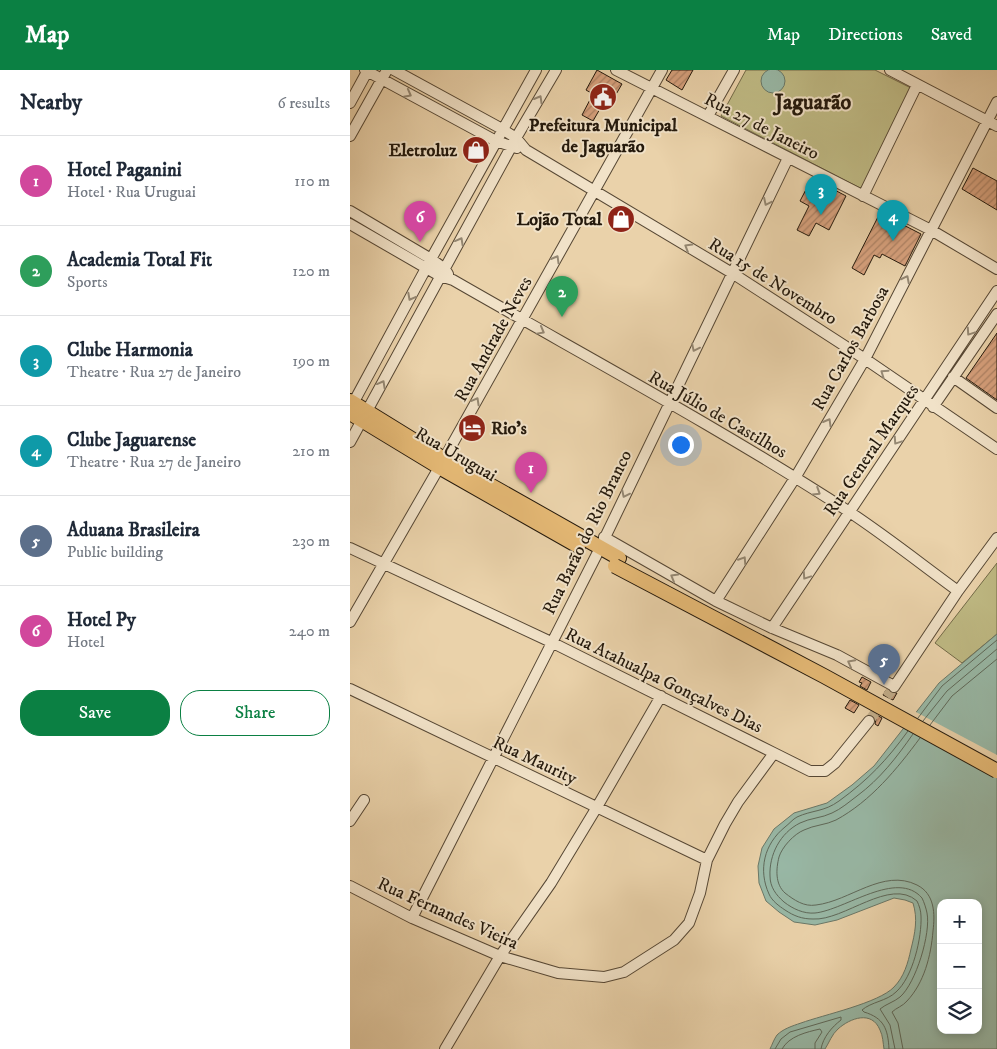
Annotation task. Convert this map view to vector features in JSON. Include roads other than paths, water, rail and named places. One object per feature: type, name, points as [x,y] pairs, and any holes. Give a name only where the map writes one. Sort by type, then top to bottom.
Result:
[{"type":"highway","name":"Rua Uruguai","points":[[351,407],[442,463],[600,547],[617,562]]},
{"type":"highway","points":[[617,562],[997,762]]},
{"type":"highway","points":[[617,562],[997,771]]},
{"type":"street","points":[[350,103],[367,70]]},
{"type":"street","name":"Rua 15 de Novembro","points":[[367,70],[382,80],[496,140],[514,143]]},
{"type":"street","points":[[350,136],[387,70]]},
{"type":"street","name":"Rua 15 de Novembro","points":[[394,70],[502,129],[514,143],[732,273],[865,359],[997,449]]},
{"type":"street","points":[[351,407],[428,263],[536,70]]},
{"type":"street","points":[[350,442],[556,70]]},
{"type":"street","name":"Rua 27 de Janeiro","points":[[616,70],[931,230],[997,269]]},
{"type":"street","name":"Rua Andrade Neves","points":[[350,622],[385,564],[662,70]]},
{"type":"street","points":[[708,116],[734,70]]},
{"type":"street","points":[[890,70],[997,126]]},
{"type":"street","points":[[863,196],[917,85]]},
{"type":"street","name":"Rua Carlos Barbosa","points":[[716,601],[795,478],[865,359],[997,102]]},
{"type":"street","name":"Rua Barão do Rio Branco","points":[[412,918],[600,547],[788,158]]},
{"type":"street","name":"Rua Júlio de Castilhos","points":[[350,211],[453,280],[795,478],[849,512],[958,591]]},
{"type":"street","name":"Rua Júlio de Castilhos","points":[[350,224],[428,263]]},
{"type":"street","name":"Rua General Marques","points":[[772,628],[997,291]]},
{"type":"street","points":[[933,407],[997,314]]},
{"type":"street","points":[[392,330],[407,338]]},
{"type":"street","points":[[953,377],[997,408]]},
{"type":"street","points":[[600,547],[772,628],[837,655],[894,686],[958,591],[997,538]]},
{"type":"street","name":"Rua Atahualpa Gonçalves Dias","points":[[350,548],[551,642],[810,771],[825,771],[835,763],[869,721]]},
{"type":"street","name":"Rua Maurity","points":[[350,689],[707,860]]},
{"type":"street","points":[[445,1049],[500,956],[550,883],[597,807],[661,696]]},
{"type":"street","name":"Rua Fernandes Vieira","points":[[350,886],[412,918],[500,956],[558,973],[604,977],[624,972],[674,940],[689,923],[700,894],[707,860],[725,824],[738,802],[774,753]]},
{"type":"street","points":[[350,820],[364,800]]},
{"type":"water","points":[[773,69],[781,73],[785,81],[781,89],[773,93],[765,89],[761,81],[765,73]]},
{"type":"water","points":[[997,634],[997,1049],[884,1049],[882,1035],[876,1024],[872,1020],[861,1018],[854,1019],[838,1029],[825,1049],[770,1049],[777,1035],[785,1029],[850,1008],[887,993],[900,979],[907,965],[916,920],[913,903],[894,898],[837,920],[815,925],[794,922],[779,912],[766,901],[759,883],[758,866],[762,848],[774,829],[794,813],[827,803],[874,766],[939,683]]},
{"type":"tunnel","points":[[869,721],[894,687]]},
{"type":"place","name":"Prefeitura Municipal de Jaguarão","points":[[603,97]]},
{"type":"place","name":"Eletroluz","points":[[476,150]]},
{"type":"place","name":"Clube Harmonia","points":[[821,215]]},
{"type":"place","name":"Lojão Total","points":[[621,219]]},
{"type":"place","name":"Clube Jaguarense","points":[[893,241]]},
{"type":"place","name":"Hotel Py","points":[[420,242]]},
{"type":"place","name":"Academia Total Fit","points":[[562,317]]},
{"type":"place","name":"Rio's","points":[[472,428]]},
{"type":"place","name":"Hotel Paganini","points":[[531,493]]},
{"type":"place","name":"Aduana Brasileira","points":[[884,685]]},
{"type":"district","name":"Jaguarão","points":[[813,101]]}]
